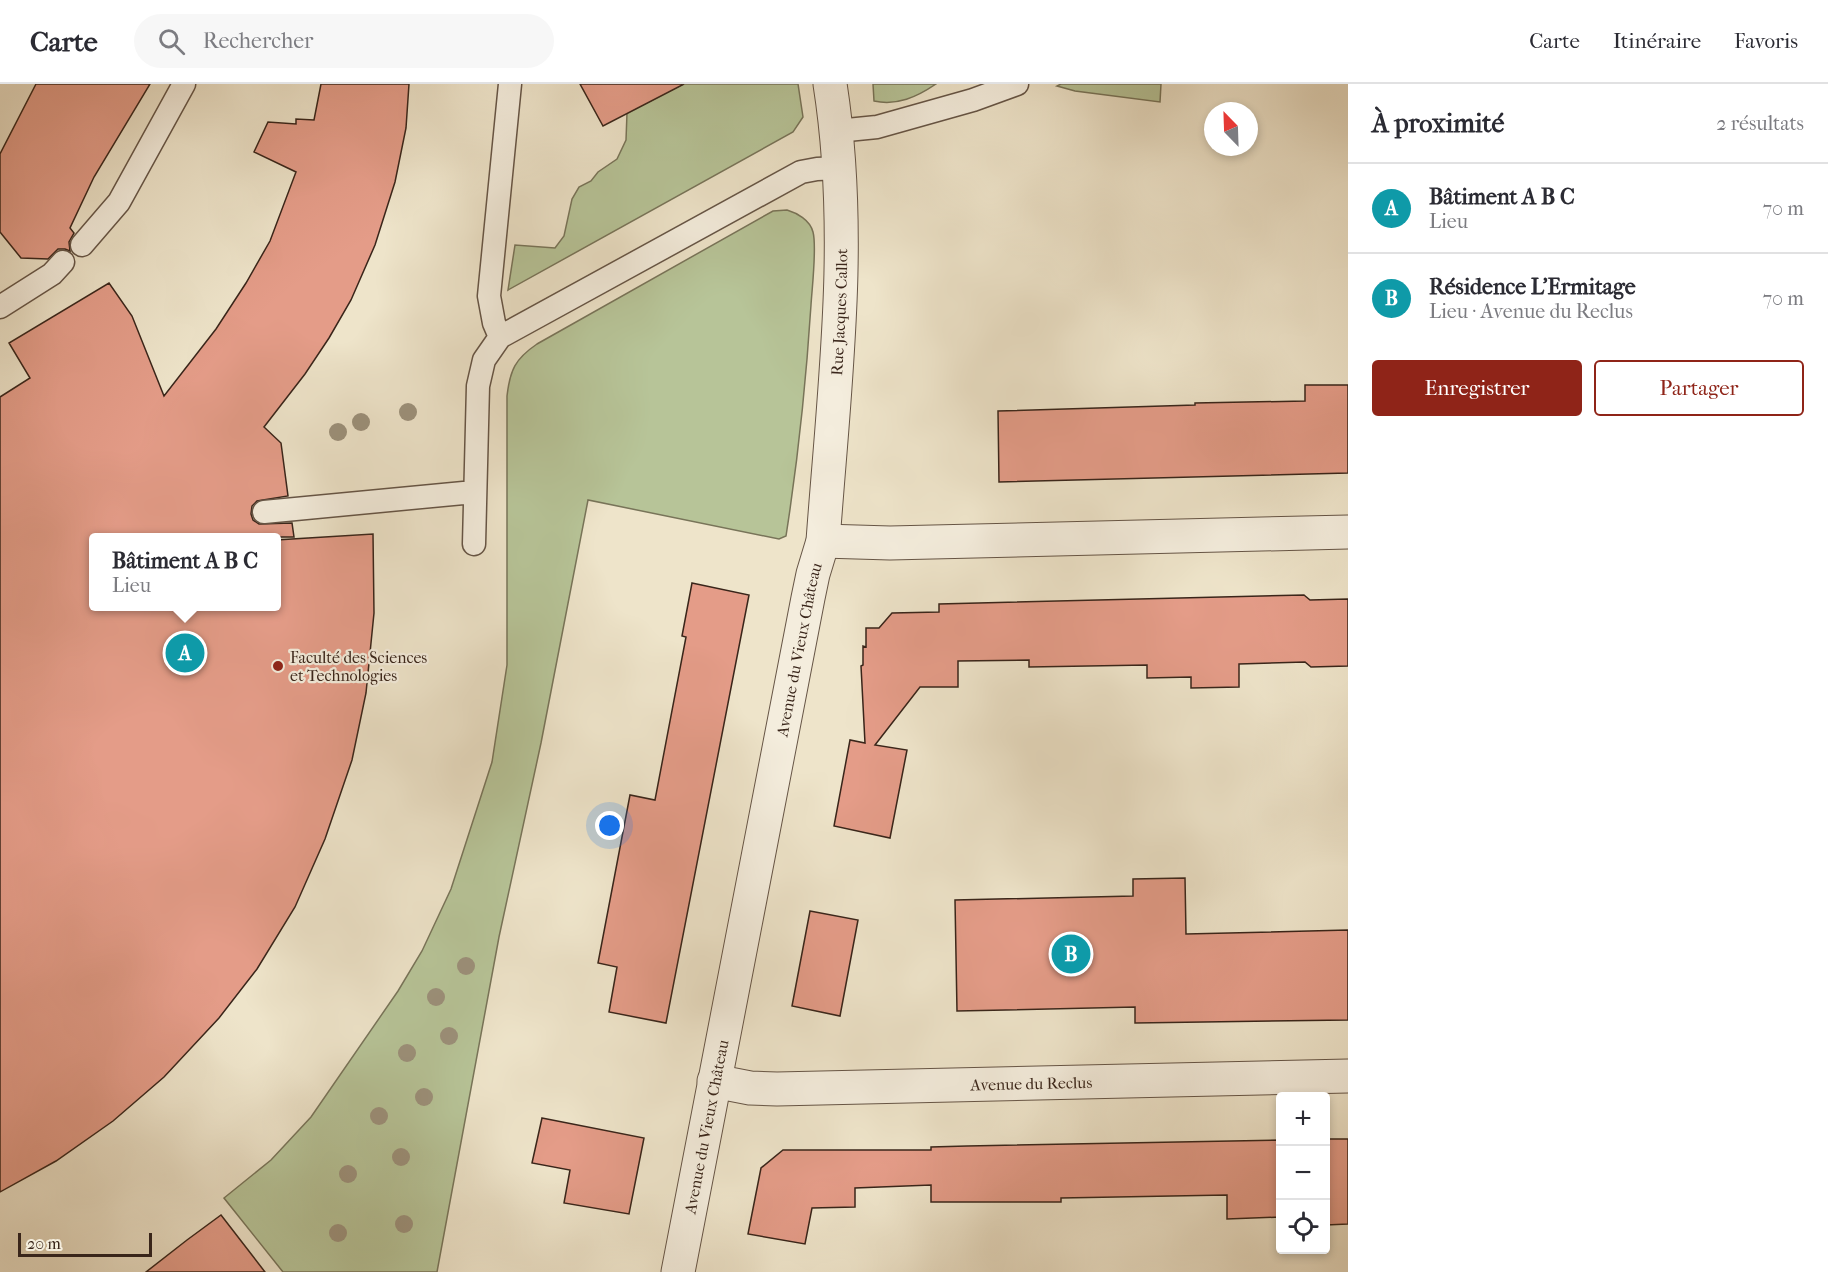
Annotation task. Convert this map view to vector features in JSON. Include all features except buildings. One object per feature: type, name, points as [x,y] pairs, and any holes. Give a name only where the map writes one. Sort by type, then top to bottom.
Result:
[{"type":"street","name":"Rue Jacques Callot","points":[[823,541],[841,324],[842,264],[840,168],[830,84]]},
{"type":"street","name":"Avenue du Vieux Château","points":[[678,1272],[813,574],[823,541],[890,543],[1348,532]]},
{"type":"street","name":"Avenue du Reclus","points":[[714,1081],[750,1088],[777,1089],[1348,1077]]},
{"type":"lane","points":[[82,245],[119,202],[184,84]]},
{"type":"lane","points":[[500,338],[494,323],[489,296],[510,84]]},
{"type":"lane","points":[[837,131],[877,127],[974,92],[1017,84]]},
{"type":"lane","points":[[474,544],[478,386],[484,360],[500,338],[801,172],[840,168]]},
{"type":"lane","points":[[0,307],[52,274],[63,262]]},
{"type":"lane","points":[[264,512],[474,492]]},
{"type":"green space","points":[[683,84],[798,84],[803,117],[793,132],[508,290],[515,245],[555,248],[564,236],[572,199],[579,187],[591,181],[598,172],[617,159],[626,140],[627,113]]},
{"type":"green space","points":[[873,84],[936,84],[922,93],[899,101],[882,102],[874,101]]},
{"type":"green space","points":[[1061,84],[1161,84],[1160,102],[1075,91],[1057,86]]},
{"type":"green space","points":[[787,210],[799,215],[809,224],[813,232],[815,247],[804,392],[786,536],[779,539],[588,500],[541,743],[499,937],[437,1272],[283,1272],[224,1198],[271,1160],[311,1117],[398,991],[422,951],[451,889],[492,762],[507,665],[507,396],[512,372],[523,355],[537,344],[773,211]]},
{"type":"place","name":"Bâtiment A B C","points":[[185,653]]},
{"type":"place","name":"Faculté des Sciences et Technologies","points":[[278,666]]},
{"type":"place","name":"Résidence L'Ermitage","points":[[1071,954]]}]
